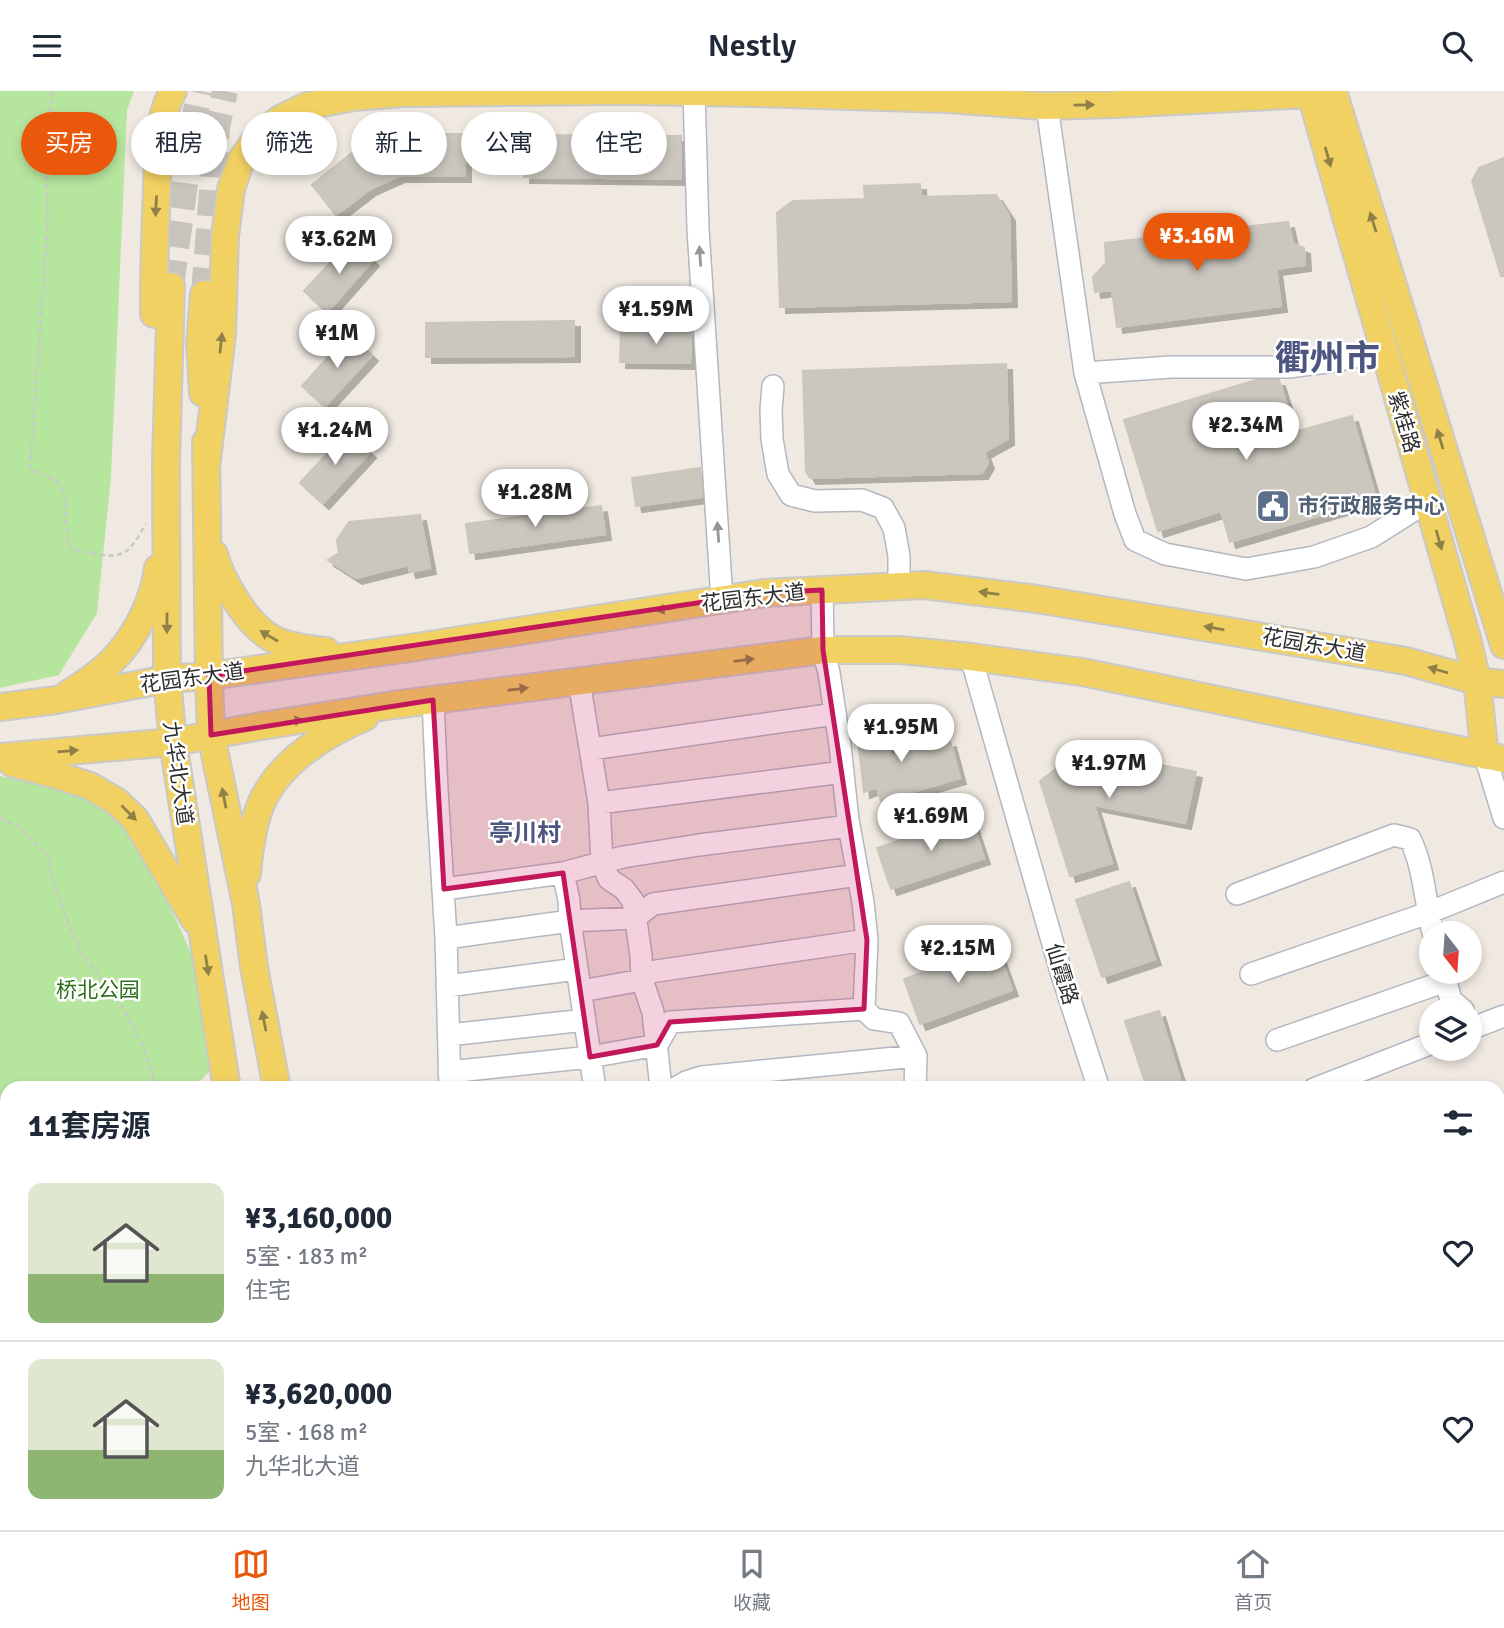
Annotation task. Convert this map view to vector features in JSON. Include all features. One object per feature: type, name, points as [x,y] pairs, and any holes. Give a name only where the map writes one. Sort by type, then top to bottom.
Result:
[{"type":"main road","points":[[166,463],[155,357],[155,231],[162,119],[173,91]]},
{"type":"main road","points":[[207,460],[222,335],[231,189],[241,160],[257,138],[280,119],[307,106],[353,97],[404,93],[694,92],[948,99],[1047,106],[1319,92]]},
{"type":"main road","name":"紫桂路","points":[[1319,92],[1384,351],[1468,642],[1495,758]]},
{"type":"main road","name":"紫桂路","points":[[1319,92],[1504,645]]},
{"type":"main road","name":"九华北大道","points":[[171,286],[166,463],[167,680],[173,742],[227,1081]]},
{"type":"main road","name":"九华北大道","points":[[204,294],[200,343],[207,460],[211,735],[246,904],[254,967],[275,1081]]},
{"type":"main road","points":[[56,701],[88,681],[113,660],[131,637],[156,585],[167,493]]},
{"type":"main road","points":[[208,529],[216,561],[226,585],[253,625],[271,639],[300,649],[359,654]]},
{"type":"main road","name":"花园东大道","points":[[0,706],[56,701],[167,680],[410,648],[764,593],[924,585],[1037,599],[1406,661],[1477,681],[1504,684]]},
{"type":"main road","points":[[0,758],[173,742],[393,705],[823,650],[901,650],[1082,672],[1495,758]]},
{"type":"main road","points":[[246,904],[249,855],[255,822],[262,802],[277,778],[295,759],[315,744],[393,705]]},
{"type":"main road","points":[[0,758],[90,786],[116,801],[135,819],[202,934]]},
{"type":"street","points":[[694,92],[698,229],[722,600]]},
{"type":"street","points":[[1047,106],[1085,373],[1135,541],[1166,554],[1246,569],[1314,557],[1371,537],[1428,501]]},
{"type":"street","points":[[1085,373],[1171,367],[1288,367],[1384,351]]},
{"type":"street","points":[[773,386],[772,439],[778,474],[791,495],[815,501],[862,500],[883,508],[894,528],[899,556],[899,586]]},
{"type":"street","points":[[822,590],[823,650],[829,673],[867,940],[864,1009],[874,1019],[899,1023],[916,1056],[915,1081]]},
{"type":"street","name":"仙霞路","points":[[971,657],[1061,972],[1096,1081]]},
{"type":"street","points":[[579,681],[599,803],[602,863],[609,879],[624,889],[633,901],[642,979],[653,1012],[660,1081]]},
{"type":"street","points":[[433,700],[444,890],[449,1080],[657,1045]]},
{"type":"street","points":[[592,749],[835,714]]},
{"type":"street","points":[[1495,758],[1504,818]]},
{"type":"street","points":[[599,803],[843,772]]},
{"type":"street","points":[[444,890],[563,873],[623,857],[849,826]]},
{"type":"street","points":[[1237,894],[1394,835],[1410,839],[1417,852],[1430,921]]},
{"type":"street","points":[[563,873],[594,1081]]},
{"type":"street","points":[[446,938],[570,921],[635,918],[653,904],[858,875]]},
{"type":"street","points":[[1434,921],[1504,882]]},
{"type":"street","points":[[1251,974],[1419,926]]},
{"type":"street","points":[[581,991],[642,979],[650,972],[867,940]]},
{"type":"street","points":[[447,986],[577,969]]},
{"type":"street","points":[[1277,1040],[1424,984]]},
{"type":"street","points":[[657,1045],[670,1022],[864,1009]]},
{"type":"street","points":[[449,1035],[585,1020]]},
{"type":"street","points":[[1335,1081],[1419,1049]]},
{"type":"street","points":[[686,1081],[702,1077],[916,1056]]},
{"type":"path","points":[[52,91],[45,153],[47,218],[30,470],[58,481],[66,501],[65,521],[70,548],[90,554],[117,555],[127,551],[147,522]]},
{"type":"path","points":[[0,818],[21,828],[48,857],[54,884],[79,950],[124,1009],[144,1049],[153,1077],[157,1081]]},
{"type":"highlighted area","points":[[822,590],[823,650],[867,940],[864,1009],[670,1022],[657,1045],[590,1057],[563,873],[444,889],[433,700],[211,735],[209,676],[764,593]]},
{"type":"green space","points":[[0,91],[134,91],[127,110],[111,478],[97,613],[59,675],[0,688]]},
{"type":"green space","name":"桥北公园","points":[[0,776],[62,790],[115,813],[146,853],[192,955],[213,1068],[200,1081],[0,1081]]},
{"type":"building","points":[[447,134],[461,134],[461,175],[465,176],[399,176],[370,189],[336,215],[312,185],[324,175],[337,175],[337,165],[351,154],[351,175],[447,175]]},
{"type":"building","points":[[557,135],[571,135],[571,175],[667,175],[667,136],[681,136],[681,179],[524,177],[557,175]]},
{"type":"building","points":[[1504,158],[1504,276],[1501,276],[1472,181],[1479,168]]},
{"type":"building","points":[[920,184],[921,197],[996,195],[1009,215],[1011,301],[780,307],[777,213],[793,201],[865,199],[864,186]]},
{"type":"building","points":[[1288,222],[1293,244],[1304,248],[1305,265],[1276,269],[1281,306],[1117,327],[1112,290],[1095,292],[1093,277],[1106,263],[1105,243]]},
{"type":"building","points":[[351,240],[373,260],[327,312],[304,291]]},
{"type":"building","points":[[574,321],[574,356],[426,357],[426,323]]},
{"type":"building","points":[[621,329],[691,330],[690,363],[620,362]]},
{"type":"building","points":[[349,334],[372,355],[325,406],[302,386]]},
{"type":"building","points":[[1006,364],[1008,439],[984,452],[988,463],[982,473],[810,478],[806,471],[803,371]]},
{"type":"building","points":[[1256,380],[1279,380],[1295,432],[1352,416],[1376,499],[1230,542],[1221,511],[1158,531],[1124,420]]},
{"type":"building","points":[[347,432],[370,452],[323,503],[300,483]]},
{"type":"building","points":[[700,468],[702,497],[636,506],[632,478]]},
{"type":"building","points":[[601,506],[605,534],[470,553],[466,524]]},
{"type":"building","points":[[420,515],[430,568],[410,572],[408,565],[356,578],[328,560],[339,553],[337,540],[349,522]]},
{"type":"building","points":[[878,716],[891,756],[950,741],[960,778],[881,801],[877,787],[864,792],[856,722]]},
{"type":"building","points":[[1082,749],[1196,772],[1185,823],[1094,805],[1112,863],[1070,876],[1040,781]]},
{"type":"building","points":[[970,816],[984,858],[891,889],[877,848]]},
{"type":"building","points":[[1129,882],[1155,959],[1102,977],[1076,900]]},
{"type":"building","points":[[996,946],[1012,990],[920,1024],[904,979]]},
{"type":"building","points":[[1159,1011],[1181,1081],[1144,1081],[1125,1021]]},
{"type":"tunnel","points":[[171,286],[200,91]]},
{"type":"tunnel","points":[[204,294],[217,127],[225,91]]},
{"type":"place","name":"市行政服务中心","points":[[1273,506]]},
{"type":"district","name":"衢州市","points":[[1327,358]]},
{"type":"district","name":"亭川村","points":[[525,833]]}]
